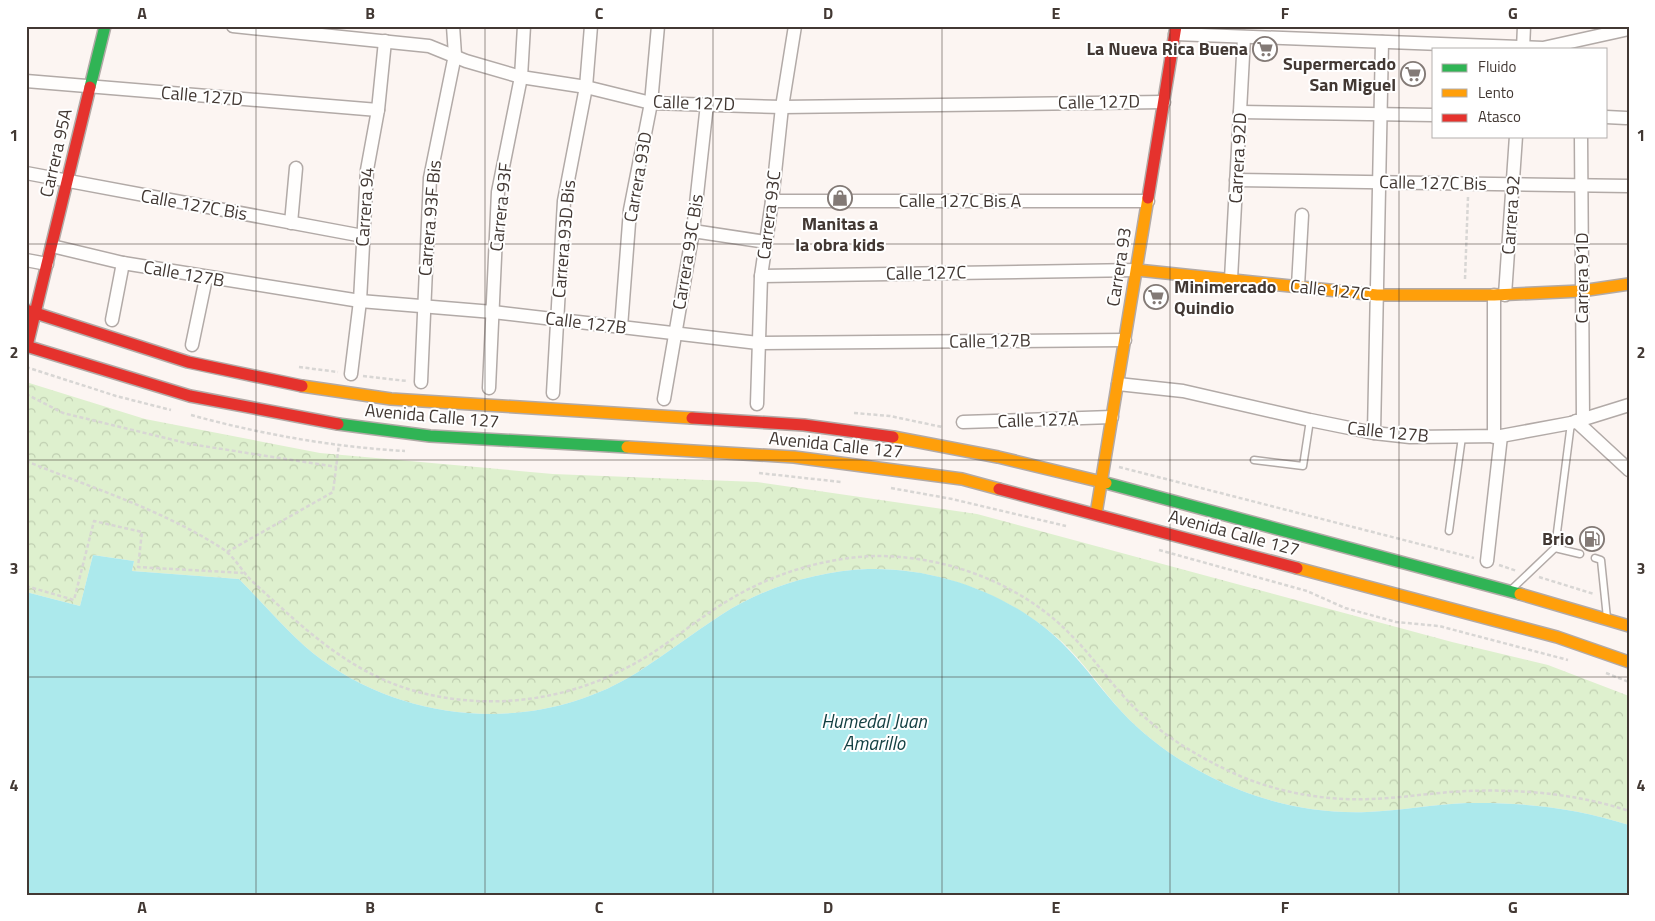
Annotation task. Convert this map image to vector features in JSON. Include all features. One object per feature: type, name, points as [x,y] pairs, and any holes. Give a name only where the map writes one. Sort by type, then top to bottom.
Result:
[{"type":"main road","name":"Carrera 95A","points":[[26,346],[31,312],[52,246],[105,26]]},
{"type":"main road","name":"Carrera 93","points":[[1096,514],[1176,30]]},
{"type":"main road","name":"Calle 127C","points":[[1137,270],[1377,295],[1500,295],[1581,291],[1629,284]]},
{"type":"main road","name":"Avenida Calle 127","points":[[31,312],[180,360],[302,386],[398,399],[849,430],[975,451],[1101,482],[1564,604],[1629,626]]},
{"type":"main road","name":"Avenida Calle 127","points":[[26,346],[114,375],[190,396],[347,426],[430,436],[734,453],[850,463],[962,479],[1557,637],[1629,662]]},
{"type":"street","name":"Calle 127D","points":[[233,26],[429,46],[466,61],[521,77],[586,87],[651,103],[782,107],[1164,102]]},
{"type":"street","name":"Carrera 93F Bis","points":[[421,382],[430,178],[454,55],[453,26]]},
{"type":"street","name":"Carrera 93F","points":[[489,388],[498,192],[521,77],[524,26]]},
{"type":"street","name":"Carrera 93D Bis","points":[[553,392],[564,201],[586,87],[591,26]]},
{"type":"street","name":"Carrera 93D","points":[[621,327],[630,210],[651,103],[658,26]]},
{"type":"street","name":"Carrera 93C","points":[[757,404],[761,276],[772,201],[782,107],[795,26]]},
{"type":"street","points":[[1523,48],[1524,26]]},
{"type":"street","points":[[1176,30],[1244,36],[1543,48],[1581,45],[1595,32],[1629,30]]},
{"type":"street","name":"Carrera 92D","points":[[1231,279],[1244,36]]},
{"type":"street","name":"Carrera 94","points":[[351,374],[360,301],[367,170],[378,110],[385,41]]},
{"type":"street","points":[[1374,433],[1382,42]]},
{"type":"street","name":"Calle 127D","points":[[26,81],[378,110]]},
{"type":"street","name":"Carrera 93C Bis","points":[[664,399],[693,231],[707,104]]},
{"type":"street","points":[[1240,112],[1432,115]]},
{"type":"street","points":[[1608,118],[1626,118]]},
{"type":"street","name":"Carrera 92","points":[[1487,561],[1498,437],[1500,295],[1513,184],[1516,138]]},
{"type":"street","name":"Carrera 91D","points":[[1576,421],[1581,291],[1581,138]]},
{"type":"street","points":[[292,222],[296,168]]},
{"type":"street","name":"Calle 127C Bis","points":[[26,173],[363,236]]},
{"type":"street","name":"Calle 127C Bis","points":[[1236,180],[1629,186]]},
{"type":"street","name":"Calle 127C Bis A","points":[[772,201],[1148,201]]},
{"type":"street","points":[[1298,286],[1302,215]]},
{"type":"street","points":[[693,231],[766,242]]},
{"type":"street","name":"Calle 127B","points":[[52,246],[123,263],[206,278],[360,301],[493,312],[758,343],[1125,340]]},
{"type":"street","points":[[26,260],[47,264]]},
{"type":"street","points":[[112,320],[123,263]]},
{"type":"street","name":"Calle 127C","points":[[761,276],[1137,270]]},
{"type":"street","points":[[192,345],[206,278]]},
{"type":"street","name":"Calle 127B","points":[[1118,384],[1184,391],[1310,420],[1374,433],[1410,437],[1498,437],[1576,421],[1629,405]]},
{"type":"street","name":"Calle 127A","points":[[963,422],[1112,418]]},
{"type":"street","points":[[1576,421],[1629,470]]},
{"type":"lane","points":[[1254,460],[1303,466],[1310,420]]},
{"type":"lane","points":[[1509,591],[1554,548],[1576,421]]},
{"type":"lane","points":[[1448,531],[1462,437]]},
{"type":"lane","points":[[1554,548],[1580,554]]},
{"type":"lane","points":[[1595,558],[1601,560],[1607,619]]},
{"type":"path","points":[[1464,295],[1468,184]]},
{"type":"path","points":[[26,367],[106,393],[180,412]]},
{"type":"path","points":[[26,394],[63,412],[190,444],[337,466]]},
{"type":"path","points":[[189,414],[234,426],[340,444],[410,452]]},
{"type":"path","points":[[227,552],[333,492],[340,444]]},
{"type":"path","points":[[26,461],[152,512],[227,552],[243,573],[322,644],[372,675],[406,688],[438,697],[508,702],[572,690],[625,669],[729,600],[770,578],[842,560],[873,556],[918,560],[956,568],[978,576],[1007,588],[1037,606],[1067,631],[1127,700],[1162,732],[1212,763],[1266,785],[1311,796],[1350,800],[1472,790],[1513,791],[1574,798],[1629,811]]},
{"type":"path","points":[[752,473],[841,482]]},
{"type":"path","points":[[889,488],[952,499],[1074,528]]},
{"type":"path","points":[[26,586],[74,600],[94,521],[142,532],[138,566],[243,573]]},
{"type":"path","points":[[1154,549],[1307,591],[1345,608],[1396,622],[1439,626],[1575,663]]},
{"type":"path","points":[[1599,671],[1629,682]]},
{"type":"green space","points":[[26,382],[145,419],[320,453],[553,474],[757,482],[977,514],[1452,642],[1548,665],[1629,696],[1629,825],[1569,810],[1529,805],[1467,803],[1367,812],[1346,812],[1305,808],[1266,799],[1227,785],[1174,756],[1131,722],[1061,641],[1019,610],[996,597],[946,579],[894,570],[868,569],[830,573],[792,582],[755,596],[721,615],[638,672],[600,692],[561,705],[520,712],[478,714],[437,709],[397,698],[358,682],[311,652],[239,579],[132,571],[134,561],[93,555],[80,606],[26,592]]},
{"type":"water","name":"Humedal Juan Amarillo","points":[[93,555],[134,561],[132,571],[239,579],[311,652],[358,682],[397,698],[437,709],[478,714],[520,712],[561,705],[600,692],[638,672],[738,605],[755,596],[792,582],[849,570],[895,570],[922,573],[949,579],[975,588],[1001,599],[1024,613],[1066,647],[1141,731],[1185,763],[1227,785],[1285,804],[1326,811],[1367,812],[1467,803],[1488,803],[1549,807],[1609,819],[1629,825],[1629,895],[26,895],[26,592],[80,606]]},
{"type":"traffic: fast","points":[[90,87],[105,26]]},
{"type":"traffic: fast","points":[[338,424],[430,436],[627,447]]},
{"type":"traffic: fast","points":[[1106,483],[1520,594]]},
{"type":"traffic: slow","points":[[1096,514],[1148,198]]},
{"type":"traffic: slow","points":[[1137,270],[1377,295],[1494,295],[1581,291],[1629,284]]},
{"type":"traffic: slow","points":[[302,386],[391,399],[692,418]]},
{"type":"traffic: slow","points":[[893,437],[998,457],[1106,483]]},
{"type":"traffic: slow","points":[[627,447],[794,457],[962,479],[999,489]]},
{"type":"traffic: slow","points":[[1297,568],[1557,637],[1629,662]]},
{"type":"traffic: slow","points":[[1520,594],[1629,626]]},
{"type":"traffic: jam","points":[[1148,198],[1176,26]]},
{"type":"traffic: jam","points":[[27,346],[90,87]]},
{"type":"traffic: jam","points":[[26,310],[188,362],[302,386]]},
{"type":"traffic: jam","points":[[26,346],[190,396],[338,424]]},
{"type":"traffic: jam","points":[[692,418],[804,425],[893,437]]},
{"type":"traffic: jam","points":[[999,489],[1297,568]]},
{"type":"place","name":"La Nueva Rica Buena","points":[[1265,49]]},
{"type":"place","name":"Supermercado San Miguel","points":[[1413,74]]},
{"type":"place","name":"Manitas a la obra kids","points":[[840,198]]},
{"type":"place","name":"Minimercado Quindio","points":[[1156,297]]},
{"type":"place","name":"Brio","points":[[1592,539]]}]
